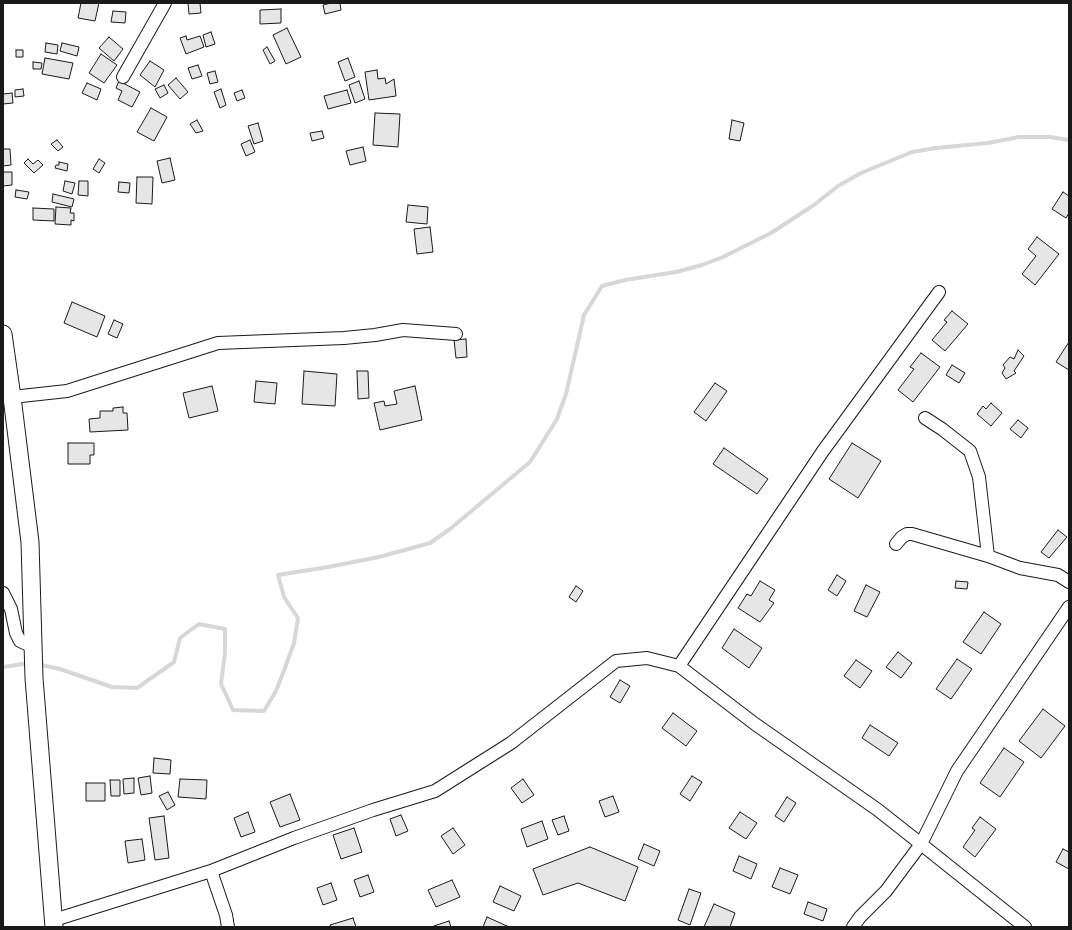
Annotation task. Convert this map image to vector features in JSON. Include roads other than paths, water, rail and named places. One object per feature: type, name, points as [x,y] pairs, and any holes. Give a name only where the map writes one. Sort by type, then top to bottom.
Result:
[{"type":"street","points":[[123,77],[165,3]]},
{"type":"street","points":[[679,666],[823,451],[939,292]]},
{"type":"street","points":[[12,397],[67,391],[218,343],[344,338],[375,335],[402,330],[456,334]]},
{"type":"street","points":[[3,334],[30,542],[34,678],[54,923],[212,871],[294,838],[373,810],[436,792],[511,743],[616,661],[648,658],[679,666],[755,724],[871,806],[1025,927]]},
{"type":"street","points":[[925,418],[970,451],[979,478],[988,556]]},
{"type":"street","points":[[896,544],[907,534],[912,534],[988,556],[1020,568],[1058,575],[1069,582]]},
{"type":"street","points":[[3,593],[11,609],[16,633],[20,641],[34,652]]},
{"type":"street","points":[[853,927],[860,916],[886,891],[921,844],[956,771],[1069,607]]},
{"type":"street","points":[[212,871],[226,915],[228,927]]},
{"type":"waterway","points":[[37,664],[60,669],[112,687],[137,688],[174,662],[180,638],[199,624],[225,629],[225,653],[221,684],[233,710],[264,711],[276,691],[285,668],[294,643],[298,618],[284,597],[278,575],[379,557],[430,543],[450,529],[530,462],[557,419],[566,394],[584,315],[602,286],[625,280],[676,272],[702,265],[723,257],[771,233],[814,205],[838,186],[861,173],[912,152],[988,143],[1019,137],[1050,137],[1069,140]]},
{"type":"waterway","points":[[3,667],[30,663]]}]
